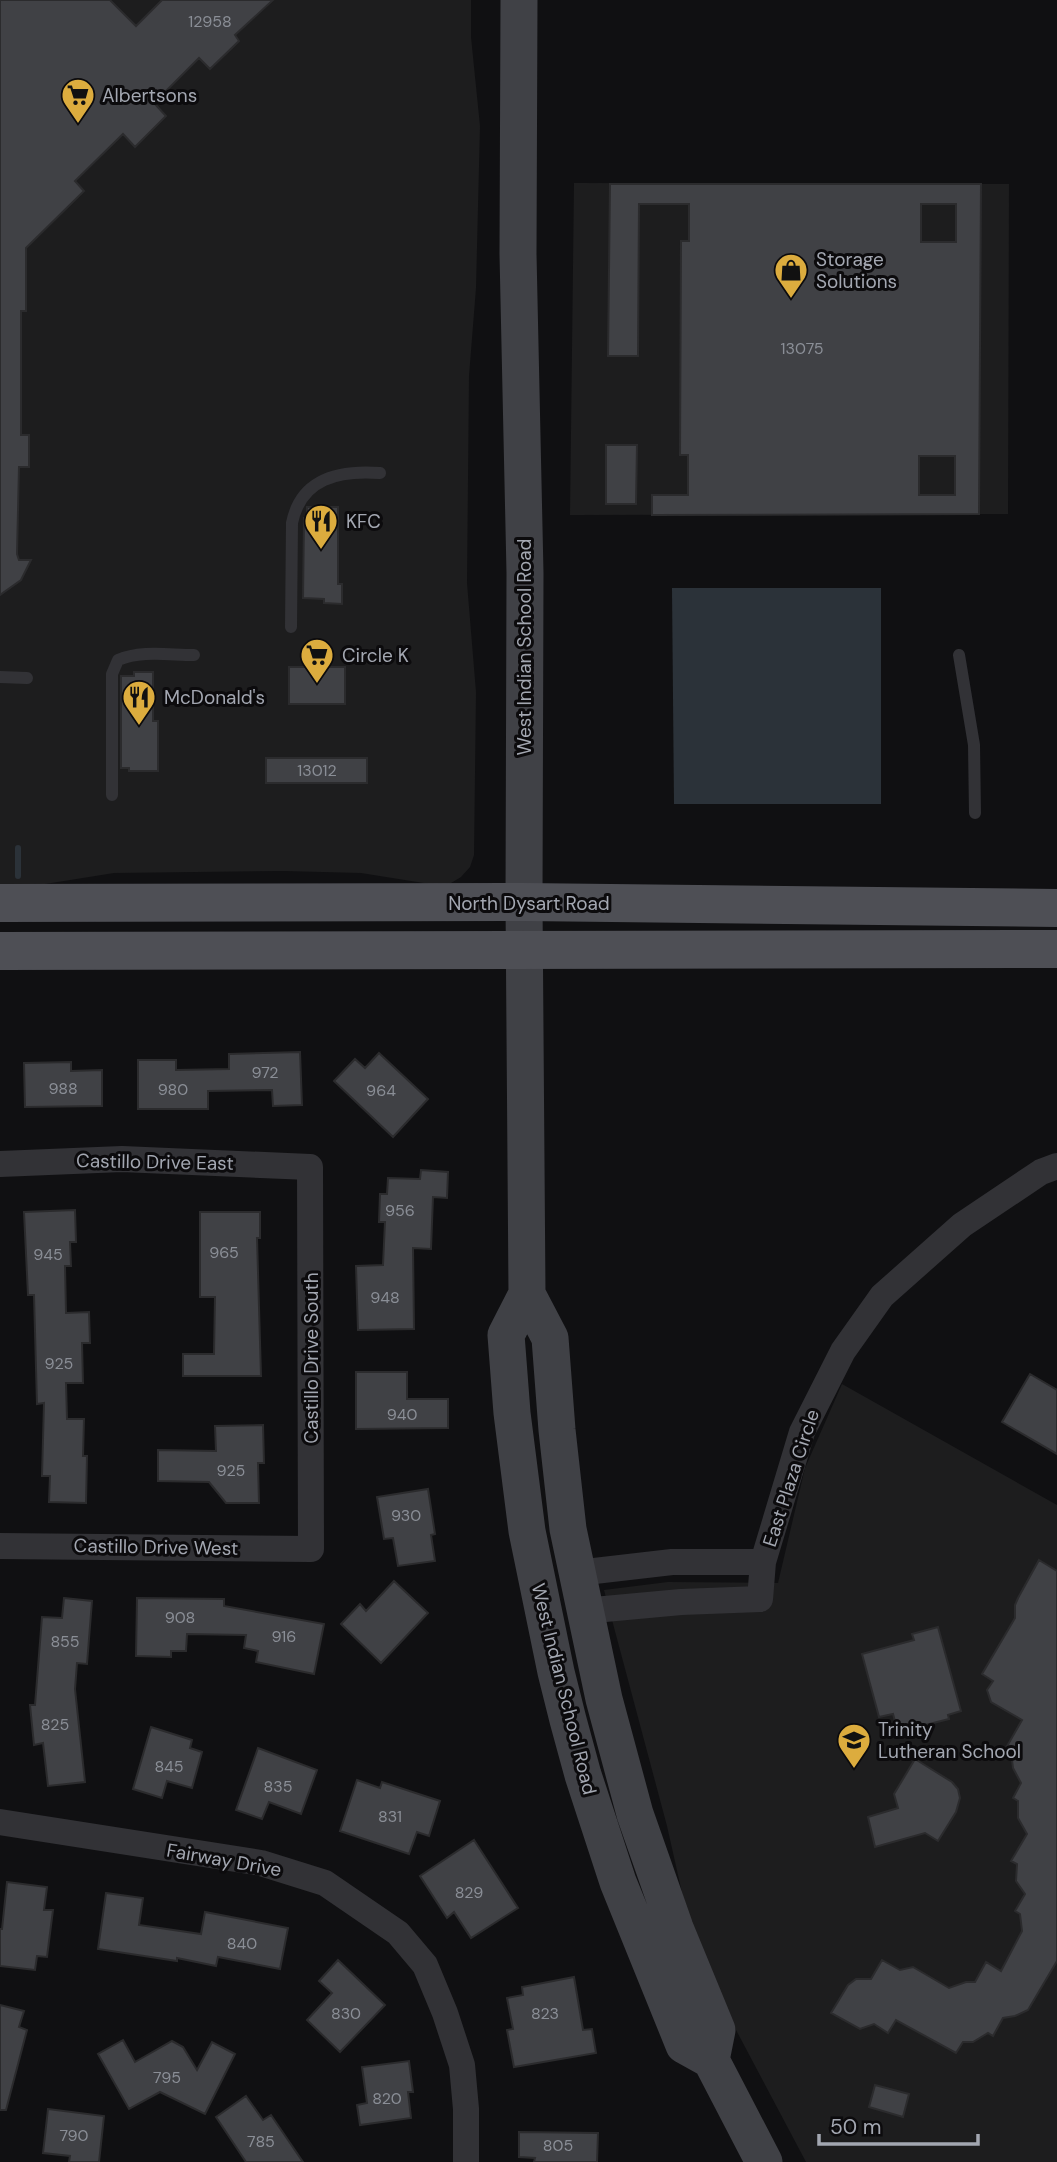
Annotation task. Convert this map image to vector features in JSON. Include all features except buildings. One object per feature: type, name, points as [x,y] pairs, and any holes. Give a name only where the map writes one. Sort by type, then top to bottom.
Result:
[{"type":"main road","name":"West Indian School Road","points":[[519,0],[518,254],[525,573],[527,1294],[550,1338],[568,1529],[583,1611],[635,1814],[675,1928],[717,2030],[710,2060]]},
{"type":"main road","name":"North Dysart Road","points":[[0,903],[524,902],[1057,908]]},
{"type":"main road","points":[[0,951],[1057,949]]},
{"type":"main road","name":"West Indian School Road","points":[[527,1294],[506,1335],[520,1485],[556,1672],[583,1775],[605,1843],[655,1977],[684,2045],[710,2060],[764,2162]]},
{"type":"street","name":"Castillo Drive East","points":[[0,1164],[122,1159],[310,1167]]},
{"type":"street","name":"East Plaza Circle","points":[[583,1611],[681,1602],[760,1599],[763,1562],[802,1432],[837,1360],[882,1296],[962,1224],[1041,1172],[1057,1166]]},
{"type":"street","name":"Castillo Drive South","points":[[310,1167],[311,1549]]},
{"type":"street","name":"Castillo Drive West","points":[[0,1546],[311,1549]]},
{"type":"street","name":"East Plaza Circle","points":[[577,1573],[672,1562],[763,1562]]},
{"type":"street","name":"Fairway Drive","points":[[0,1822],[261,1863],[325,1883],[398,1933],[425,1965],[445,2013],[462,2065],[467,2162]]},
{"type":"lane","points":[[291,627],[292,523],[302,495],[313,485],[328,478],[345,473],[380,472]]},
{"type":"lane","points":[[112,795],[112,674],[118,660],[142,654],[194,655]]},
{"type":"lane","points":[[959,654],[974,745],[975,813]]},
{"type":"lane","points":[[0,677],[27,678]]},
{"type":"shaded area","points":[[0,0],[471,0],[471,37],[480,126],[476,288],[469,376],[467,583],[476,692],[474,855],[470,867],[451,883],[436,885],[361,873],[284,871],[114,873],[39,885],[0,885]]},
{"type":"shaded area","name":"Storage Solutions","points":[[574,183],[1009,184],[1008,514],[570,515]]},
{"type":"shaded area","points":[[672,588],[881,588],[881,804],[674,804]]},
{"type":"shaded area","name":"Trinity Lutheran School","points":[[842,1384],[1057,1505],[1057,2162],[806,2162],[735,2028],[685,1906],[667,1826],[604,1590],[668,1582],[778,1583],[805,1468]]},
{"type":"waterway","points":[[18,848],[18,876]]},
{"type":"place","name":"Albertsons","points":[[78,125]]},
{"type":"place","name":"Storage Solutions","points":[[791,300]]},
{"type":"place","name":"KFC","points":[[321,551]]},
{"type":"place","name":"Circle K","points":[[317,685]]},
{"type":"place","name":"McDonald's","points":[[139,727]]},
{"type":"place","name":"Trinity Lutheran School","points":[[854,1770]]}]
